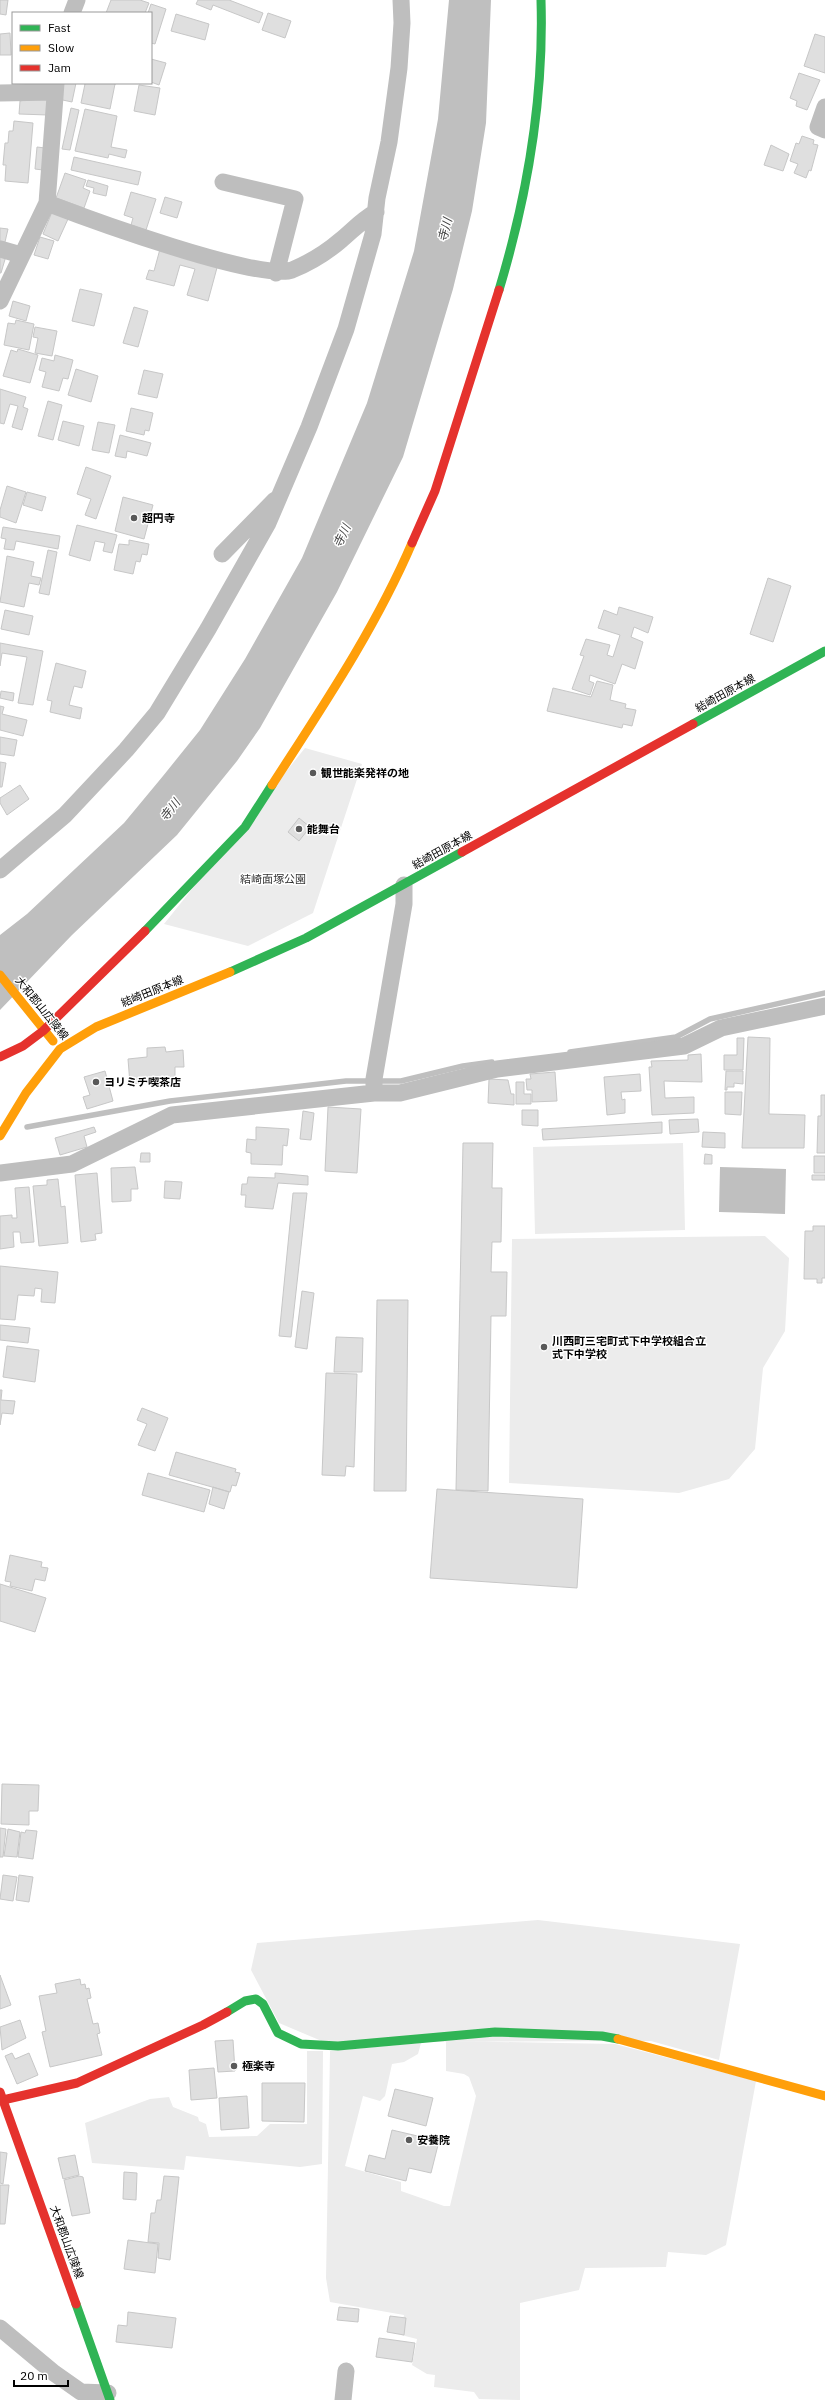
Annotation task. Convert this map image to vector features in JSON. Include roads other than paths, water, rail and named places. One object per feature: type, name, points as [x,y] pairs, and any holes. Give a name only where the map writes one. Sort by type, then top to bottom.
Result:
[{"type":"street","points":[[72,12],[78,0]]},
{"type":"street","points":[[0,870],[66,815],[126,750],[157,713],[208,629],[268,523],[309,427],[346,329],[373,234],[389,142],[399,68],[402,23],[401,0]]},
{"type":"street","points":[[0,1057],[15,1050],[44,1031],[54,1018],[143,933],[245,827],[351,663],[401,568],[434,491],[478,361],[507,264],[532,147],[538,100],[542,30],[541,0]]},
{"type":"street","points":[[0,93],[55,88],[48,203],[21,255],[0,301]]},
{"type":"street","points":[[825,107],[818,128],[825,130]]},
{"type":"street","points":[[223,182],[295,199],[276,272]]},
{"type":"street","points":[[48,203],[240,267],[276,272],[290,270],[313,260],[340,240],[364,219],[376,212]]},
{"type":"street","points":[[0,249],[21,255]]},
{"type":"street","points":[[222,554],[261,512],[280,496]]},
{"type":"street","name":"結崎田原本線","points":[[60,1049],[96,1027],[231,972],[306,938],[825,651]]},
{"type":"street","points":[[374,1093],[374,1080],[404,904],[404,885]]},
{"type":"street","name":"大和郡山広陵線","points":[[0,975],[60,1049],[26,1093],[0,1136]]},
{"type":"street","points":[[0,1174],[72,1164],[172,1115],[374,1093],[400,1093],[498,1069],[684,1046],[721,1028],[825,1006]]},
{"type":"street","points":[[2,2096],[77,2083],[203,2025],[245,2001],[256,1999],[263,2004],[278,2033],[302,2044],[338,2046],[495,2032],[602,2036],[636,2043],[825,2096]]},
{"type":"street","name":"大和郡山広陵線","points":[[2,2096],[109,2397]]},
{"type":"street","points":[[0,2328],[54,2373],[81,2392],[109,2397]]},
{"type":"street","points":[[343,2400],[346,2371]]},
{"type":"water","name":"寺川","points":[[449,0],[491,0],[486,123],[472,211],[453,289],[403,457],[337,592],[260,728],[237,761],[177,835],[72,935],[0,1010],[0,935],[27,914],[124,823],[200,730],[245,659],[302,558],[367,403],[414,251],[438,119]]},
{"type":"water","points":[[720,1167],[786,1169],[785,1214],[719,1212]]},
{"type":"waterway","points":[[570,1052],[676,1037],[710,1019],[825,993]]},
{"type":"waterway","points":[[27,1127],[170,1101],[346,1081],[401,1081],[463,1066],[492,1062]]},
{"type":"place","name":"超円寺","points":[[134,518]]},
{"type":"place","name":"観世能楽発祥の地","points":[[313,773]]},
{"type":"place","name":"能舞台","points":[[299,829]]},
{"type":"place","name":"ヨリミチ喫茶店","points":[[96,1082]]},
{"type":"place","name":"川西町三宅町式下中学校組合立 式下中学校","points":[[544,1347]]},
{"type":"place","name":"極楽寺","points":[[234,2066]]},
{"type":"place","name":"安養院","points":[[409,2140]]},
{"type":"park label","name":"結崎面塚公園","points":[[273,879]]}]
